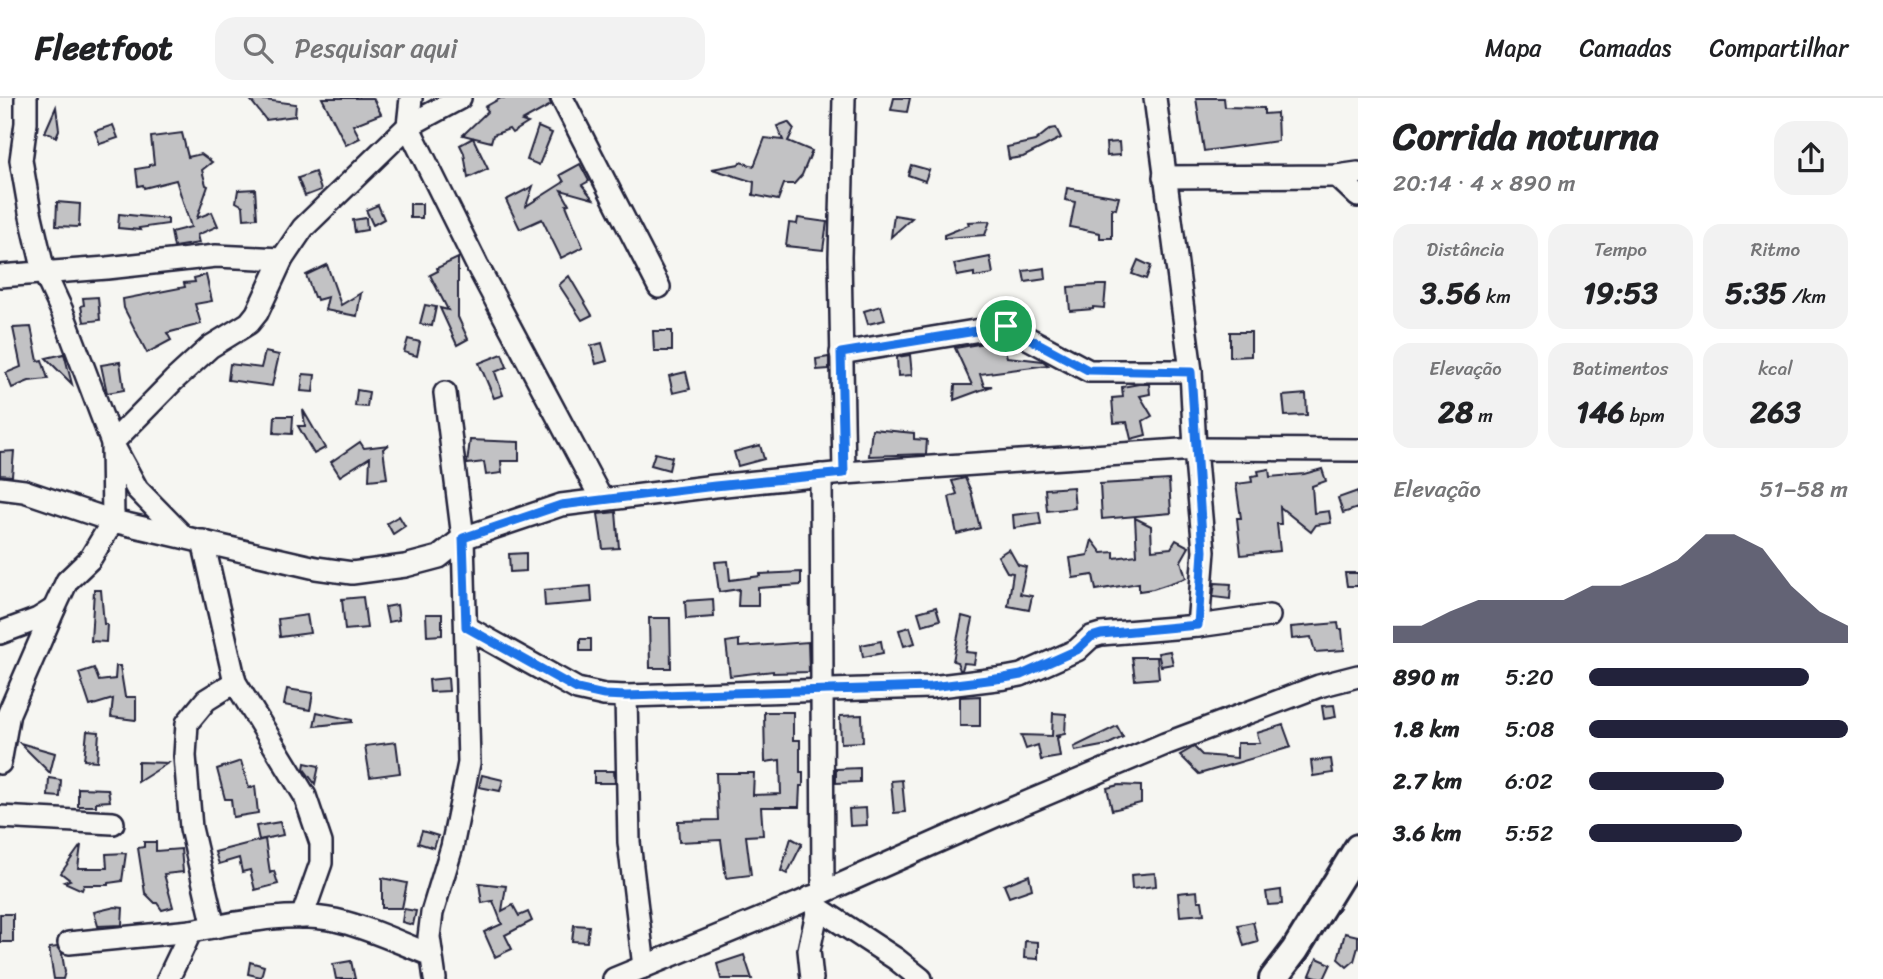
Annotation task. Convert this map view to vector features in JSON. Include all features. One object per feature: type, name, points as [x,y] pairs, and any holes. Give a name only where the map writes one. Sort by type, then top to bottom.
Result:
[{"type":"main road","points":[[1273,979],[1295,950],[1358,848]]},
{"type":"street","points":[[26,98],[21,160],[44,272],[62,311],[112,443],[137,488],[193,538],[234,682],[305,796],[316,821],[321,842],[321,863],[302,917]]},
{"type":"street","points":[[411,98],[408,126],[477,265],[602,499]]},
{"type":"street","points":[[0,763],[9,713],[67,581],[90,559],[113,522],[112,443],[201,355],[249,323],[257,313],[282,259],[303,228],[408,126],[460,98]]},
{"type":"street","points":[[562,98],[659,287]]},
{"type":"street","points":[[844,98],[840,257],[844,473]]},
{"type":"street","points":[[1155,98],[1191,372],[1203,551],[1198,625]]},
{"type":"street","points":[[1164,177],[1348,175],[1358,197]]},
{"type":"street","points":[[0,276],[216,256],[282,259]]},
{"type":"street","points":[[841,353],[1006,326],[1088,370],[1191,372]]},
{"type":"street","points":[[435,979],[429,937],[432,913],[452,847],[469,763],[463,538],[445,393]]},
{"type":"street","points":[[0,488],[24,491],[113,522],[316,568],[352,573],[405,566],[439,557],[463,538],[561,505],[602,499],[844,473],[1195,449],[1358,450]]},
{"type":"street","points":[[812,979],[809,950],[818,899],[823,578],[821,475]]},
{"type":"street","points":[[0,633],[38,619],[54,609]]},
{"type":"street","points":[[466,627],[577,689],[604,695],[626,696],[931,687],[1004,678],[1021,675],[1077,650],[1091,637],[1101,634],[1269,616]]},
{"type":"street","points":[[614,979],[818,899],[1165,744],[1319,686],[1358,676]]},
{"type":"street","points":[[214,927],[191,828],[185,756],[187,723],[206,700],[234,682]]},
{"type":"street","points":[[626,696],[629,842],[644,967]]},
{"type":"street","points":[[0,817],[113,823]]},
{"type":"street","points":[[818,899],[921,979]]},
{"type":"street","points":[[69,943],[191,931],[253,920],[302,917],[349,924],[430,955]]},
{"type":"street","points":[[168,979],[191,931]]},
{"type":"building","points":[[249,98],[296,104],[295,116],[266,120]]},
{"type":"building","points":[[322,98],[373,98],[381,114],[353,125],[360,138],[346,145]]},
{"type":"building","points":[[501,98],[549,98],[551,105],[522,121],[528,123],[512,133],[509,129],[493,135],[491,142],[463,135],[488,111],[485,107]]},
{"type":"building","points":[[894,98],[910,98],[907,112],[891,110]]},
{"type":"building","points":[[1196,98],[1224,98],[1225,107],[1264,108],[1264,114],[1277,113],[1278,141],[1204,151]]},
{"type":"building","points":[[56,107],[59,130],[56,137],[45,132]]},
{"type":"building","points":[[788,122],[794,129],[788,141],[812,151],[802,175],[794,184],[784,184],[778,200],[753,195],[754,182],[712,169],[740,162],[754,166],[765,138],[783,140],[777,126]]},
{"type":"building","points":[[113,125],[118,138],[100,144],[95,131]]},
{"type":"building","points":[[538,127],[552,133],[539,165],[527,160]]},
{"type":"building","points":[[1056,128],[1061,138],[1023,157],[1009,159],[1007,147],[1035,141],[1050,129]]},
{"type":"building","points":[[182,133],[188,157],[201,154],[212,162],[202,170],[208,186],[197,218],[212,212],[218,226],[197,235],[199,243],[174,247],[171,232],[191,227],[176,180],[144,188],[143,185],[138,186],[136,169],[154,164],[151,137]]},
{"type":"building","points":[[473,138],[488,169],[468,178],[460,145]]},
{"type":"building","points":[[1119,142],[1120,155],[1107,156],[1106,143]]},
{"type":"building","points":[[580,164],[589,181],[582,185],[593,199],[561,190],[569,204],[566,205],[583,247],[561,258],[542,219],[520,229],[506,200],[533,186],[526,206],[564,182],[560,175]]},
{"type":"building","points":[[911,165],[929,170],[925,181],[908,175]]},
{"type":"building","points":[[315,172],[321,190],[305,196],[298,178]]},
{"type":"building","points":[[1067,188],[1119,197],[1116,209],[1112,208],[1112,238],[1100,238],[1100,233],[1070,227],[1075,202],[1065,200]]},
{"type":"building","points":[[255,189],[257,218],[244,219],[243,206],[236,202],[238,190]]},
{"type":"building","points":[[57,202],[80,204],[79,227],[56,226]]},
{"type":"building","points":[[410,204],[422,204],[422,218],[410,218]]},
{"type":"building","points":[[378,205],[384,219],[373,225],[366,210]]},
{"type":"building","points":[[119,214],[168,219],[168,224],[139,228],[140,230],[118,228]]},
{"type":"building","points":[[894,215],[912,218],[891,237]]},
{"type":"building","points":[[366,218],[367,230],[355,232],[353,220]]},
{"type":"building","points":[[798,218],[827,222],[823,250],[786,246],[789,223],[797,224]]},
{"type":"building","points":[[990,221],[985,235],[944,238],[944,235],[969,225],[968,222]]},
{"type":"building","points":[[990,257],[993,274],[957,276],[954,264]]},
{"type":"building","points":[[458,258],[458,317],[468,339],[457,345],[440,308],[448,310],[430,275],[438,271],[437,268]]},
{"type":"building","points":[[1138,260],[1151,266],[1146,279],[1132,274]]},
{"type":"building","points":[[327,265],[341,305],[361,293],[357,316],[325,310],[328,297],[317,300],[314,297],[306,275]]},
{"type":"building","points":[[1045,268],[1046,279],[1025,282],[1023,271]]},
{"type":"building","points":[[206,275],[212,301],[195,304],[201,324],[167,333],[171,340],[147,353],[124,308],[123,299],[185,287],[184,283],[195,282],[194,278]]},
{"type":"building","points":[[569,276],[592,315],[582,320],[559,285]]},
{"type":"building","points":[[1106,285],[1104,308],[1070,311],[1068,287]]},
{"type":"building","points":[[98,297],[100,320],[84,322],[81,306],[84,305],[83,298]]},
{"type":"building","points":[[425,305],[436,307],[432,326],[420,324]]},
{"type":"building","points":[[881,306],[885,320],[868,324],[864,311]]},
{"type":"building","points":[[31,327],[38,361],[42,360],[48,379],[29,381],[12,388],[6,373],[21,367],[13,328]]},
{"type":"building","points":[[653,331],[672,331],[672,351],[654,351]]},
{"type":"building","points":[[1230,332],[1251,332],[1251,356],[1230,357]]},
{"type":"building","points":[[408,339],[420,342],[417,356],[404,352]]},
{"type":"building","points":[[1002,340],[1007,357],[1043,361],[1048,365],[980,374],[984,386],[992,386],[954,400],[955,385],[972,385],[955,348]]},
{"type":"building","points":[[602,343],[607,361],[596,364],[591,346]]},
{"type":"building","points":[[265,352],[279,355],[272,386],[228,380],[230,364],[261,368]]},
{"type":"building","points":[[64,354],[65,357],[72,384],[46,358]]},
{"type":"building","points":[[502,354],[507,367],[495,372],[503,395],[494,398],[479,363]]},
{"type":"building","points":[[910,355],[912,375],[898,376],[897,357]]},
{"type":"building","points":[[829,357],[829,369],[817,370],[816,359]]},
{"type":"building","points":[[120,362],[124,390],[107,393],[101,365]]},
{"type":"building","points":[[686,372],[690,389],[673,393],[669,376]]},
{"type":"building","points":[[303,374],[315,375],[313,392],[301,391]]},
{"type":"building","points":[[1149,384],[1150,394],[1140,396],[1152,416],[1143,421],[1146,435],[1131,439],[1127,422],[1114,423],[1112,398],[1123,397],[1122,387]]},
{"type":"building","points":[[357,390],[369,392],[367,407],[355,406]]},
{"type":"building","points":[[1306,394],[1307,415],[1285,416],[1283,396]]},
{"type":"building","points":[[303,410],[325,448],[314,454],[298,426],[305,426]]},
{"type":"building","points":[[275,416],[293,416],[292,434],[274,433]]},
{"type":"building","points":[[872,429],[914,433],[914,439],[927,440],[926,454],[869,456]]},
{"type":"building","points":[[470,440],[519,442],[519,461],[501,461],[502,473],[486,475],[484,462],[467,464]]},
{"type":"building","points":[[360,442],[364,448],[389,445],[383,449],[387,478],[369,480],[370,457],[340,476],[331,462]]},
{"type":"building","points":[[760,445],[764,459],[738,466],[734,452]]},
{"type":"building","points":[[14,451],[12,476],[0,475],[0,452]]},
{"type":"building","points":[[655,453],[672,457],[669,470],[651,465]]},
{"type":"building","points":[[1269,469],[1270,477],[1304,474],[1322,469],[1326,481],[1312,486],[1314,513],[1329,511],[1331,523],[1316,525],[1311,532],[1280,507],[1281,524],[1277,524],[1280,551],[1241,555],[1237,518],[1241,518],[1236,484],[1252,482],[1251,476],[1259,475],[1258,471]]},
{"type":"building","points":[[965,478],[980,528],[957,534],[949,497],[957,494],[952,481]]},
{"type":"building","points":[[1169,480],[1171,513],[1102,519],[1100,484]]},
{"type":"building","points":[[1073,487],[1075,508],[1047,511],[1045,489]]},
{"type":"building","points":[[1358,491],[1358,508],[1343,513],[1338,498]]},
{"type":"building","points":[[616,512],[619,548],[603,549],[598,514]]},
{"type":"building","points":[[1039,512],[1041,524],[1014,528],[1013,515]]},
{"type":"building","points":[[399,516],[405,526],[393,534],[387,523]]},
{"type":"building","points":[[1135,518],[1151,526],[1152,550],[1171,548],[1176,540],[1189,547],[1181,561],[1186,578],[1139,591],[1139,583],[1096,590],[1093,575],[1073,578],[1070,558],[1088,555],[1092,540],[1102,553],[1114,552],[1114,558],[1137,555]]},
{"type":"building","points":[[1009,549],[1018,565],[1026,567],[1020,594],[1032,596],[1029,610],[1008,606],[1013,573],[1007,572],[998,556]]},
{"type":"building","points":[[526,553],[526,571],[510,572],[509,554]]},
{"type":"building","points":[[728,561],[730,580],[760,574],[801,572],[801,585],[758,588],[758,606],[738,606],[739,589],[719,592],[715,562]]},
{"type":"building","points":[[1345,573],[1358,573],[1358,586],[1347,586]]},
{"type":"building","points":[[1215,583],[1231,584],[1230,599],[1213,597]]},
{"type":"building","points":[[591,586],[592,602],[545,606],[544,590]]},
{"type":"building","points":[[94,590],[101,590],[104,624],[107,624],[106,642],[91,641]]},
{"type":"building","points":[[363,597],[367,628],[345,630],[342,599]]},
{"type":"building","points":[[713,599],[714,617],[686,619],[685,601]]},
{"type":"building","points":[[397,605],[399,620],[388,622],[385,607]]},
{"type":"building","points":[[936,607],[940,620],[922,625],[918,612]]},
{"type":"building","points":[[426,614],[442,614],[442,635],[427,636]]},
{"type":"building","points":[[307,615],[310,633],[280,637],[278,619]]},
{"type":"building","points":[[962,616],[973,619],[966,652],[976,653],[974,664],[964,663],[960,670],[957,662],[953,661]]},
{"type":"building","points":[[649,618],[670,618],[671,668],[650,668]]},
{"type":"building","points":[[1338,623],[1339,629],[1342,629],[1344,650],[1315,652],[1311,637],[1292,639],[1291,627]]},
{"type":"building","points":[[910,627],[915,643],[904,646],[899,630]]},
{"type":"building","points":[[580,639],[591,639],[591,651],[580,651]]},
{"type":"building","points":[[739,640],[739,647],[808,642],[809,672],[773,671],[730,676],[726,642]]},
{"type":"building","points":[[881,641],[883,653],[863,657],[861,645]]},
{"type":"building","points":[[1170,651],[1173,664],[1161,666],[1158,653]]},
{"type":"building","points":[[1132,657],[1157,657],[1159,678],[1135,680]]},
{"type":"building","points":[[116,666],[120,666],[125,697],[136,697],[136,720],[111,717],[113,699],[90,706],[79,673],[94,668],[99,681],[115,679]]},
{"type":"building","points":[[448,678],[449,691],[430,692],[429,680]]},
{"type":"building","points":[[287,689],[313,693],[310,710],[284,705]]},
{"type":"building","points":[[980,696],[980,726],[960,726],[960,697]]},
{"type":"building","points":[[1334,705],[1336,717],[1324,719],[1322,706]]},
{"type":"building","points":[[317,712],[352,720],[352,722],[314,726]]},
{"type":"building","points":[[764,712],[793,712],[793,740],[800,740],[800,772],[803,772],[799,807],[761,807],[763,835],[746,836],[751,875],[726,878],[721,840],[679,842],[678,821],[718,820],[716,773],[754,773],[753,795],[781,794],[780,760],[765,762]]},
{"type":"building","points":[[1053,713],[1066,714],[1065,734],[1055,736],[1061,736],[1057,738],[1060,757],[1041,760],[1038,745],[1026,749],[1021,735],[1052,736]]},
{"type":"building","points":[[862,715],[863,742],[841,743],[840,716]]},
{"type":"building","points":[[1283,725],[1291,747],[1199,774],[1180,755],[1194,747],[1202,755],[1237,758],[1237,743],[1260,743],[1257,733]]},
{"type":"building","points":[[1117,726],[1123,737],[1107,745],[1075,751],[1074,747]]},
{"type":"building","points":[[87,731],[99,732],[97,761],[84,760]]},
{"type":"building","points":[[396,742],[400,773],[370,777],[365,746]]},
{"type":"building","points":[[20,743],[55,753],[50,773]]},
{"type":"building","points":[[1331,759],[1333,773],[1313,776],[1311,761]]},
{"type":"building","points":[[241,761],[249,788],[255,786],[258,813],[233,817],[231,799],[225,799],[217,769]]},
{"type":"building","points":[[138,762],[168,763],[138,782]]},
{"type":"building","points":[[305,763],[319,766],[315,784],[304,769]]},
{"type":"building","points":[[860,768],[860,782],[836,783],[836,769]]},
{"type":"building","points":[[594,771],[614,771],[615,783],[594,783]]},
{"type":"building","points":[[482,775],[503,780],[500,791],[479,787]]},
{"type":"building","points":[[49,778],[61,780],[60,797],[48,796]]},
{"type":"building","points":[[902,780],[905,812],[894,813],[891,781]]},
{"type":"building","points":[[1119,785],[1141,786],[1141,803],[1112,810],[1107,788]]},
{"type":"building","points":[[78,788],[108,789],[110,801],[96,802],[96,806],[78,806]]},
{"type":"building","points":[[866,808],[867,825],[850,826],[849,809]]},
{"type":"building","points":[[280,822],[283,835],[259,840],[256,826]]},
{"type":"building","points":[[422,831],[438,836],[434,848],[418,843]]},
{"type":"building","points":[[791,838],[802,844],[787,874],[781,871]]},
{"type":"building","points":[[265,839],[270,873],[274,871],[278,884],[255,890],[250,870],[242,872],[239,858],[219,864],[215,852]]},
{"type":"building","points":[[144,842],[156,842],[156,851],[181,849],[183,872],[164,874],[173,907],[162,910],[145,893],[138,848],[144,847]]},
{"type":"building","points":[[81,845],[78,868],[107,868],[106,854],[126,853],[122,881],[108,885],[84,885],[82,890],[64,882],[70,880],[61,873]]},
{"type":"building","points":[[1155,873],[1156,886],[1132,889],[1131,875]]},
{"type":"building","points":[[1029,875],[1032,889],[1009,897],[1004,885]]},
{"type":"building","points":[[382,878],[407,883],[402,908],[382,908]]},
{"type":"building","points":[[479,883],[506,886],[502,911],[513,905],[519,916],[528,912],[532,921],[505,935],[512,949],[495,957],[484,932],[502,924],[493,901],[482,903]]},
{"type":"building","points":[[1281,890],[1282,904],[1268,905],[1266,892]]},
{"type":"building","points":[[1197,891],[1204,914],[1180,916],[1178,893]]},
{"type":"building","points":[[123,908],[122,925],[98,926],[94,912]]},
{"type":"building","points":[[404,909],[416,911],[413,925],[402,922]]},
{"type":"building","points":[[0,914],[13,914],[13,942],[0,942]]},
{"type":"building","points":[[1253,922],[1258,942],[1244,946],[1238,925]]},
{"type":"building","points":[[574,925],[589,926],[587,942],[572,941]]},
{"type":"building","points":[[1345,933],[1358,936],[1354,961],[1347,967],[1338,959]]},
{"type":"building","points":[[1025,941],[1038,942],[1038,959],[1024,958]]},
{"type":"building","points":[[57,947],[62,954],[65,972],[63,979],[54,979],[49,948]]},
{"type":"building","points":[[744,955],[752,979],[721,979],[717,964]]},
{"type":"building","points":[[1317,958],[1331,964],[1324,979],[1310,975]]},
{"type":"building","points":[[351,961],[355,979],[336,979],[333,964]]},
{"type":"building","points":[[250,962],[264,966],[261,977],[248,974]]},
{"type":"route","points":[[1006,326],[1088,370],[1191,372],[1203,551],[1198,625],[1101,634],[1091,637],[1077,650],[1021,675],[1004,678],[931,687],[626,696],[604,695],[577,689],[466,627],[463,538],[561,505],[844,473],[841,353],[1006,326]]}]
